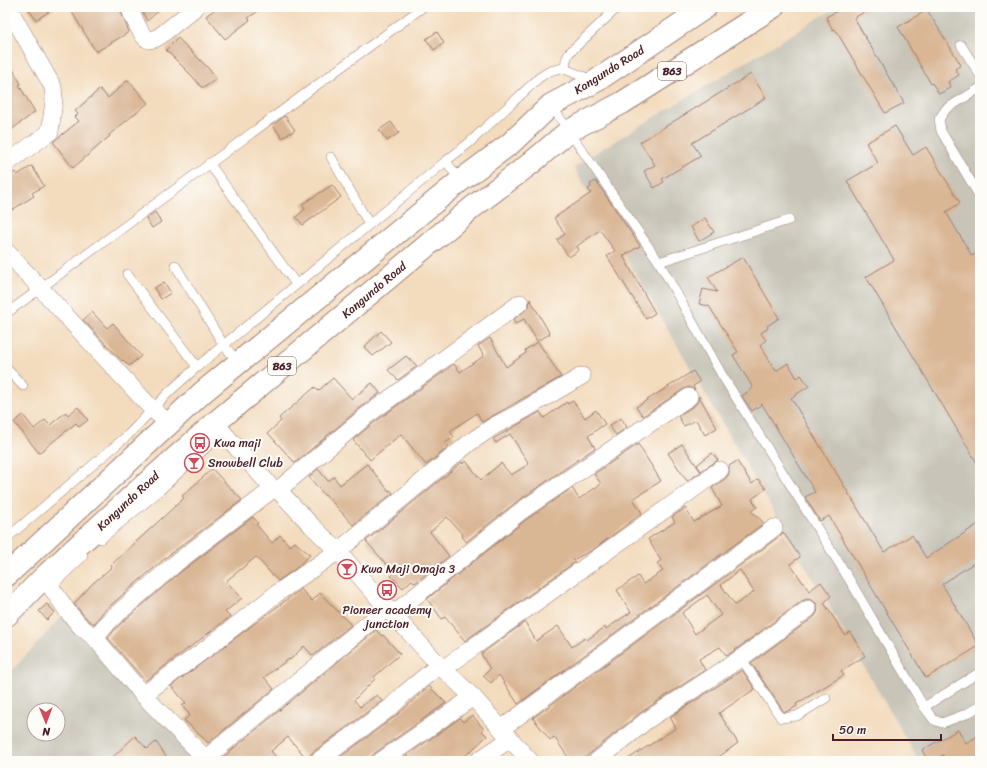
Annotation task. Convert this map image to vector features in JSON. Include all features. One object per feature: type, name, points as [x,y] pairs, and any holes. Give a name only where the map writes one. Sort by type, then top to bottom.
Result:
[{"type":"highway","name":"Kangundo Road","points":[[7,576],[203,392],[460,181],[511,143],[550,105],[596,81],[706,7]]},
{"type":"highway","name":"Kangundo Road","points":[[7,615],[47,582],[89,543],[132,496],[219,428],[472,208],[530,164],[568,131],[622,103],[773,7]]},
{"type":"street","points":[[7,163],[50,132],[54,100],[53,87],[8,7]]},
{"type":"street","points":[[128,7],[143,35],[147,39],[153,40],[196,7]]},
{"type":"street","points":[[8,255],[153,410],[170,423]]},
{"type":"street","points":[[95,638],[110,620],[176,563],[276,489],[366,416],[520,303]]},
{"type":"street","points":[[143,696],[276,594],[338,551],[469,443],[494,426],[582,376]]},
{"type":"street","points":[[47,582],[68,612],[95,638],[143,696],[207,760],[390,611],[521,511],[688,397]]},
{"type":"street","points":[[219,428],[276,489],[338,551],[441,667],[473,697],[530,761]]},
{"type":"street","points":[[318,761],[391,707],[404,694],[441,667],[720,470]]},
{"type":"street","points":[[478,761],[505,734],[774,528]]},
{"type":"street","points":[[597,761],[646,721],[741,658],[808,609]]},
{"type":"street","points":[[381,761],[473,697]]},
{"type":"lane","points":[[7,313],[422,7]]},
{"type":"lane","points":[[565,69],[566,60],[569,53],[618,7]]},
{"type":"lane","points":[[961,45],[980,75]]},
{"type":"lane","points":[[7,538],[128,435],[170,391],[223,344],[469,143],[540,77],[550,71],[562,68],[596,81]]},
{"type":"lane","points":[[980,88],[946,109],[939,119],[941,131],[980,197]]},
{"type":"lane","points":[[550,105],[659,262],[722,376],[852,584],[924,707],[934,720],[942,723],[966,714],[980,706]]},
{"type":"lane","points":[[331,157],[369,224]]},
{"type":"lane","points":[[446,161],[460,181]]},
{"type":"lane","points":[[209,163],[296,284]]},
{"type":"lane","points":[[659,262],[789,220]]},
{"type":"lane","points":[[175,265],[223,344],[238,362]]},
{"type":"lane","points":[[127,274],[197,368]]},
{"type":"lane","points":[[7,369],[23,386]]},
{"type":"lane","points":[[741,658],[781,718],[797,716],[826,698]]},
{"type":"lane","points":[[924,707],[980,672]]},
{"type":"shaded area","points":[[837,7],[980,7],[980,761],[919,761],[574,168],[587,158]]},
{"type":"shaded area","points":[[63,615],[201,761],[7,761],[7,676]]},
{"type":"building","points":[[27,7],[56,7],[36,20]]},
{"type":"building","points":[[69,7],[119,7],[129,32],[96,52]]},
{"type":"building","points":[[140,7],[163,7],[147,21]]},
{"type":"building","points":[[218,7],[264,7],[248,18],[250,20],[225,39],[206,16]]},
{"type":"building","points":[[845,7],[873,7],[854,18],[904,103],[885,113],[835,29],[833,30],[826,17]]},
{"type":"building","points":[[927,10],[961,65],[955,69],[959,75],[948,82],[951,87],[939,94],[932,83],[931,84],[898,27]]},
{"type":"building","points":[[437,32],[444,43],[434,50],[426,39]]},
{"type":"building","points":[[178,38],[209,69],[216,79],[205,87],[201,87],[166,50]]},
{"type":"building","points":[[7,59],[21,84],[19,85],[35,112],[7,133]]},
{"type":"building","points":[[751,74],[766,98],[692,143],[701,156],[662,179],[664,182],[654,188],[644,171],[655,165],[640,142]]},
{"type":"building","points":[[128,80],[148,103],[109,135],[110,136],[73,168],[53,142],[79,121],[75,117],[78,114],[75,111],[100,89],[108,98]]},
{"type":"building","points":[[285,116],[295,130],[282,138],[273,125]]},
{"type":"building","points":[[391,122],[399,133],[387,141],[379,130]]},
{"type":"building","points":[[895,126],[913,155],[926,147],[960,203],[946,212],[972,256],[980,251],[980,468],[866,277],[894,260],[847,181],[878,163],[866,143]]},
{"type":"building","points":[[32,166],[44,186],[32,193],[34,196],[7,213],[7,177],[15,172],[17,175]]},
{"type":"building","points":[[596,181],[640,246],[623,256],[655,313],[646,319],[607,256],[615,251],[600,230],[577,246],[579,250],[569,257],[557,240],[565,234],[554,218],[591,193],[588,189],[591,187],[590,184]]},
{"type":"building","points":[[332,185],[341,197],[303,225],[296,217],[305,209],[302,204]]},
{"type":"building","points":[[155,212],[161,222],[152,228],[146,218]]},
{"type":"building","points":[[705,218],[714,232],[699,241],[691,227]]},
{"type":"building","points":[[743,257],[779,318],[767,326],[768,328],[761,333],[766,340],[760,345],[776,371],[788,363],[797,378],[801,375],[809,386],[791,398],[884,552],[912,535],[926,558],[980,523],[980,559],[942,584],[979,646],[926,678],[829,516],[820,521],[805,497],[815,492],[762,404],[752,411],[742,396],[753,388],[733,355],[738,352],[709,306],[699,304],[703,289],[717,292],[708,277]]},
{"type":"building","points":[[164,282],[171,293],[161,299],[154,288]]},
{"type":"building","points":[[530,299],[550,334],[537,341],[524,319],[515,324],[513,320],[529,307]]},
{"type":"building","points":[[92,312],[107,328],[113,323],[141,356],[129,366],[123,360],[122,361],[83,320]]},
{"type":"building","points":[[381,331],[391,342],[373,356],[364,347]]},
{"type":"building","points":[[490,338],[506,367],[526,353],[525,350],[538,342],[561,377],[482,422],[477,413],[450,431],[454,437],[445,443],[449,447],[426,465],[401,434],[370,460],[353,440],[372,424],[454,364],[460,372],[484,356],[478,346]]},
{"type":"building","points":[[406,356],[417,366],[398,380],[388,370]]},
{"type":"building","points":[[693,371],[700,382],[693,386],[695,390],[689,387],[684,389],[643,416],[636,407]]},
{"type":"building","points":[[333,378],[352,399],[372,383],[380,393],[295,463],[268,433],[281,421],[279,418],[315,387],[318,391]]},
{"type":"building","points":[[699,396],[717,428],[705,435],[696,420],[684,426],[678,416],[695,405]]},
{"type":"building","points":[[573,401],[585,418],[596,410],[605,424],[588,436],[595,448],[515,503],[466,542],[462,536],[463,535],[447,517],[430,532],[449,556],[415,583],[412,580],[403,588],[391,576],[394,573],[366,541],[462,462],[463,464],[466,461],[481,480],[501,463],[511,475],[529,464],[510,434],[496,443],[493,439],[540,412],[544,418],[567,402],[568,404]]},
{"type":"building","points":[[78,407],[88,420],[79,427],[76,423],[39,453],[14,422],[23,415],[34,429],[45,420],[50,425],[66,412],[68,415]]},
{"type":"building","points":[[621,418],[627,427],[616,435],[609,426]]},
{"type":"building","points":[[638,444],[661,481],[633,499],[642,513],[594,549],[573,560],[575,562],[465,641],[445,617],[442,619],[427,599],[527,519],[572,488],[579,499],[601,484],[594,474]]},
{"type":"building","points":[[682,444],[701,472],[687,481],[668,453]]},
{"type":"building","points":[[712,453],[718,460],[701,471],[697,465]]},
{"type":"building","points":[[737,461],[752,484],[758,479],[766,489],[752,499],[757,507],[751,511],[764,523],[518,704],[499,675],[491,683],[483,676],[490,669],[481,654],[525,622],[536,641],[558,626],[572,647],[585,638],[587,640],[605,627],[606,629],[631,612],[617,590],[638,576],[643,584],[663,571],[657,563],[661,561],[648,539],[675,522],[672,517],[685,508],[694,522],[722,506],[712,488],[726,478],[729,474],[729,466]]},
{"type":"building","points":[[367,464],[389,491],[390,490],[393,493],[353,525],[309,477],[318,469],[328,481],[334,477],[340,485]]},
{"type":"building","points":[[212,469],[242,500],[169,555],[103,612],[94,624],[88,620],[74,604],[92,584],[112,567],[111,565],[184,498],[182,496]]},
{"type":"building","points":[[253,517],[258,523],[256,524],[272,543],[280,535],[290,546],[295,542],[310,555],[294,570],[278,581],[256,557],[226,581],[242,598],[225,612],[230,617],[145,681],[108,638],[117,627],[182,571]]},
{"type":"building","points":[[783,532],[800,557],[790,564],[809,591],[821,582],[831,596],[824,603],[845,635],[850,632],[865,656],[841,671],[844,675],[796,704],[797,706],[784,712],[751,663],[814,617],[818,608],[816,603],[807,599],[802,601],[727,656],[720,647],[699,659],[705,670],[640,713],[581,761],[571,761],[554,737],[550,740],[533,718],[780,536]],"holes":[[[740,570],[754,592],[735,605],[721,585]],[[707,595],[721,615],[695,634],[682,613]]]},
{"type":"building","points":[[301,589],[312,601],[320,593],[351,625],[313,656],[304,646],[290,660],[289,659],[264,677],[274,689],[208,743],[184,720],[190,715],[182,706],[186,703],[171,686]]},
{"type":"building","points":[[47,604],[55,612],[47,620],[39,611]]},
{"type":"building","points":[[376,630],[382,636],[383,635],[400,654],[374,677],[375,679],[354,700],[360,707],[377,695],[382,701],[312,753],[308,760],[288,737],[271,751],[279,761],[223,761],[221,759]]},
{"type":"building","points":[[742,670],[755,689],[719,713],[738,743],[713,761],[625,761],[676,728],[670,717]]},
{"type":"building","points":[[429,686],[446,703],[375,753],[372,756],[371,761],[335,761],[397,715]]},
{"type":"building","points":[[472,715],[484,729],[482,731],[487,736],[460,761],[399,761],[460,718],[463,722]]},
{"type":"building","points":[[958,730],[966,743],[980,735],[980,756],[972,761],[946,761],[943,755],[932,761],[928,761],[922,750]]},
{"type":"building","points":[[135,736],[147,749],[156,742],[169,761],[109,761]]},
{"type":"place","name":"Kwa maji","points":[[200,443]]},
{"type":"place","name":"Snowbell Club","points":[[194,463]]},
{"type":"place","name":"Kwa Maji Omaja 3","points":[[347,569]]},
{"type":"place","name":"Pioneer academy junction","points":[[387,590]]}]
